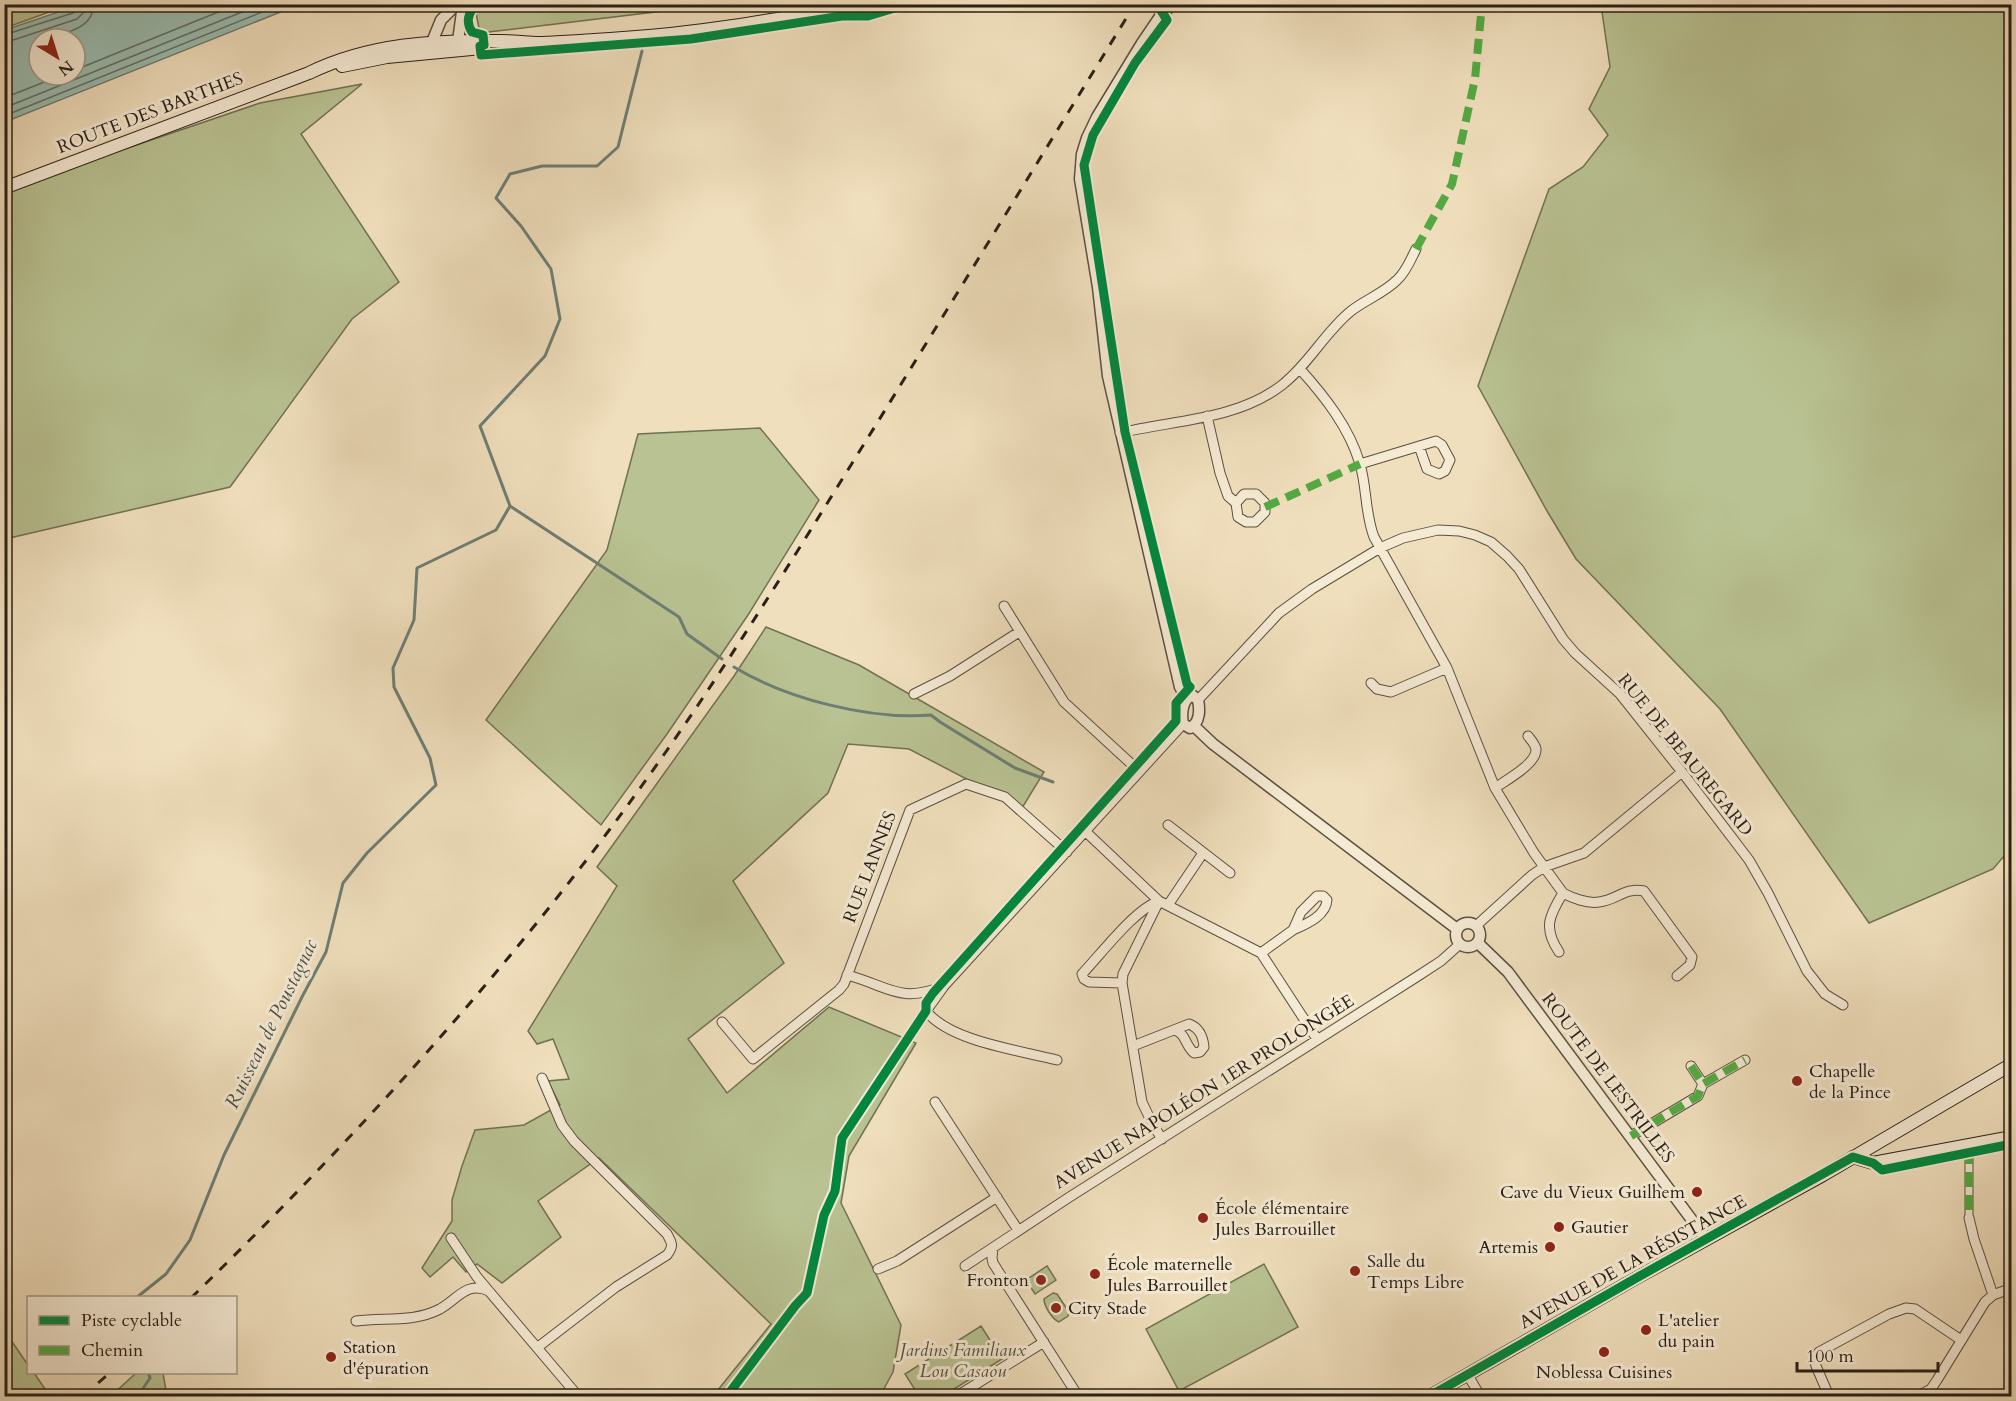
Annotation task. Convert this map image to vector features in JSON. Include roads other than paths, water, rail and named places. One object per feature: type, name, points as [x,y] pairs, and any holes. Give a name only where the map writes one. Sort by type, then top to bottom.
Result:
[{"type":"main road","points":[[434,47],[458,41],[540,43],[692,32],[863,4]]},
{"type":"main road","points":[[434,47],[523,46],[540,43]]},
{"type":"main road","name":"ROUTE DES BARTHES","points":[[4,188],[309,73],[326,64],[360,53],[396,46],[434,47]]},
{"type":"main road","name":"ROUTE DES BARTHES","points":[[309,73],[434,47]]},
{"type":"main road","name":"AVENUE DE LA RÉSISTANCE","points":[[1430,1396],[1853,1157],[2012,1064]]},
{"type":"main road","points":[[1853,1157],[1873,1163],[2012,1137]]},
{"type":"street","points":[[434,47],[441,20],[457,4]]},
{"type":"street","points":[[458,41],[462,12],[467,4]]},
{"type":"street","points":[[1172,4],[1142,43],[1097,117],[1087,138],[1080,167],[1080,186],[1098,287],[1108,376],[1180,687],[1186,698]]},
{"type":"street","points":[[1120,433],[1207,416],[1240,407],[1265,396],[1300,369],[1343,318],[1398,279],[1416,249]]},
{"type":"street","points":[[1300,369],[1340,419],[1360,464],[1369,524],[1380,548],[1448,668],[1495,788],[1544,867],[1563,893],[1572,898],[1599,902],[1633,889],[1644,891],[1682,940],[1692,957],[1690,965],[1677,976]]},
{"type":"street","points":[[1207,416],[1222,481],[1228,496],[1236,503]]},
{"type":"street","points":[[1360,464],[1419,446]]},
{"type":"street","name":"RUE DE BEAUREGARD","points":[[1198,700],[1278,614],[1312,589],[1380,548],[1403,538],[1438,530],[1459,531],[1491,542],[1519,569],[1563,639],[1620,694],[1749,860],[1807,971],[1825,994],[1843,1005]]},
{"type":"street","points":[[1004,606],[1064,702],[1139,771]]},
{"type":"street","points":[[914,694],[950,676],[1019,632]]},
{"type":"street","points":[[1371,682],[1377,689],[1391,692],[1448,668]]},
{"type":"street","points":[[1057,1060],[970,1038],[934,1021],[926,1011],[945,986],[1139,771],[1188,725],[1198,720],[1198,700],[1192,695],[1184,702],[1188,725],[1457,929]]},
{"type":"street","points":[[1495,788],[1535,757],[1536,746],[1528,736]]},
{"type":"street","points":[[1477,926],[1532,874],[1544,867],[1584,853],[1682,772]]},
{"type":"street","name":"RUE LANNES","points":[[722,1022],[753,1059],[839,990],[844,984],[910,810],[966,784],[1005,797],[1067,852]]},
{"type":"street","points":[[1168,825],[1230,873]]},
{"type":"street","points":[[1085,831],[1164,903],[1262,953],[1317,1039]]},
{"type":"street","points":[[1162,1139],[1142,1102],[1122,982],[1123,974],[1164,903],[1203,853]]},
{"type":"street","points":[[1559,952],[1550,938],[1551,912],[1563,893]]},
{"type":"street","points":[[1122,982],[1089,982],[1084,980],[1082,974],[1137,915],[1149,905],[1164,903]]},
{"type":"street","points":[[1468,922],[1477,926],[1481,932],[1478,943],[1471,947],[1460,944],[1456,936],[1457,929],[1468,922]]},
{"type":"street","points":[[1262,953],[1293,930]]},
{"type":"street","name":"ROUTE DE LESTRILLES","points":[[1478,943],[1508,972],[1706,1239]]},
{"type":"street","name":"AVENUE NAPOLÉON 1ER PROLONGÉE","points":[[966,1266],[1018,1230],[1442,961],[1460,944]]},
{"type":"street","points":[[847,975],[903,995],[916,995],[945,986]]},
{"type":"street","points":[[1133,1046],[1175,1030]]},
{"type":"street","points":[[1631,1136],[1698,1096],[1702,1084],[1745,1060]]},
{"type":"street","points":[[1691,1066],[1702,1084]]},
{"type":"street","points":[[538,1347],[616,1287],[667,1255],[672,1249],[672,1243],[667,1234],[574,1141],[562,1125],[542,1078]]},
{"type":"street","points":[[935,1102],[1018,1230]]},
{"type":"street","points":[[1969,1145],[1970,1218],[1974,1239],[1993,1295]]},
{"type":"street","points":[[878,1269],[897,1261],[997,1197]]},
{"type":"street","points":[[451,1238],[477,1277],[578,1396]]},
{"type":"street","points":[[993,1248],[993,1263],[1078,1396]]},
{"type":"street","points":[[356,1321],[399,1320],[423,1315],[439,1310],[471,1288],[482,1288],[491,1292]]},
{"type":"street","points":[[1918,1396],[1930,1389],[1937,1380],[1985,1302],[1993,1295],[2012,1288]]},
{"type":"street","points":[[1829,1396],[1816,1366],[1815,1359],[1819,1352],[1889,1314],[1906,1308],[1914,1309],[1961,1340]]},
{"type":"street","points":[[957,1396],[1044,1342]]},
{"type":"street","points":[[1468,1375],[1480,1396]]},
{"type":"water","points":[[79,4],[298,5],[5,122],[5,30]]},
{"type":"waterway","name":"Ruisseau de Poustagnac","points":[[644,11],[646,4]]},
{"type":"waterway","name":"Ruisseau de Poustagnac","points":[[138,1296],[166,1274],[190,1240],[224,1155],[326,952],[343,883],[367,853],[436,785],[430,758],[394,687],[393,668],[414,620],[417,568],[496,530],[510,506],[480,426],[545,356],[560,319],[551,269],[521,226],[496,198],[510,174],[542,166],[597,166],[618,147],[642,51]]},
{"type":"waterway","points":[[510,506],[679,617],[687,634],[722,659]]},
{"type":"waterway","points":[[734,667],[778,689],[829,705],[882,714],[931,715],[1015,768],[1053,782]]},
{"type":"waterway","name":"Ruisseau de Poustagnac","points":[[138,1396],[150,1378],[149,1374]]},
{"type":"railway","points":[[193,1296],[357,1129],[410,1071],[513,952],[610,829],[735,650],[1135,4]]},
{"type":"railway","points":[[83,1396],[109,1374]]},
{"type":"place","name":"Chapelle de la Pince","points":[[1797,1081]]},
{"type":"place","name":"Cave du Vieux Guilhem","points":[[1697,1192]]},
{"type":"place","name":"École élémentaire Jules Barrouillet","points":[[1203,1218]]},
{"type":"place","name":"Gautier","points":[[1559,1227]]},
{"type":"place","name":"Artemis","points":[[1550,1247]]},
{"type":"place","name":"Salle du Temps Libre","points":[[1355,1271]]},
{"type":"place","name":"École maternelle Jules Barrouillet","points":[[1095,1274]]},
{"type":"place","name":"Fronton","points":[[1041,1280]]},
{"type":"place","name":"City Stade","points":[[1056,1308]]},
{"type":"place","name":"L'atelier du pain","points":[[1646,1330]]},
{"type":"place","name":"Noblessa Cuisines","points":[[1604,1352]]},
{"type":"place","name":"Station d'épuration","points":[[331,1357]]},
{"type":"park label","name":"Jardins Familiaux Lou Casaou","points":[[963,1360]]}]
